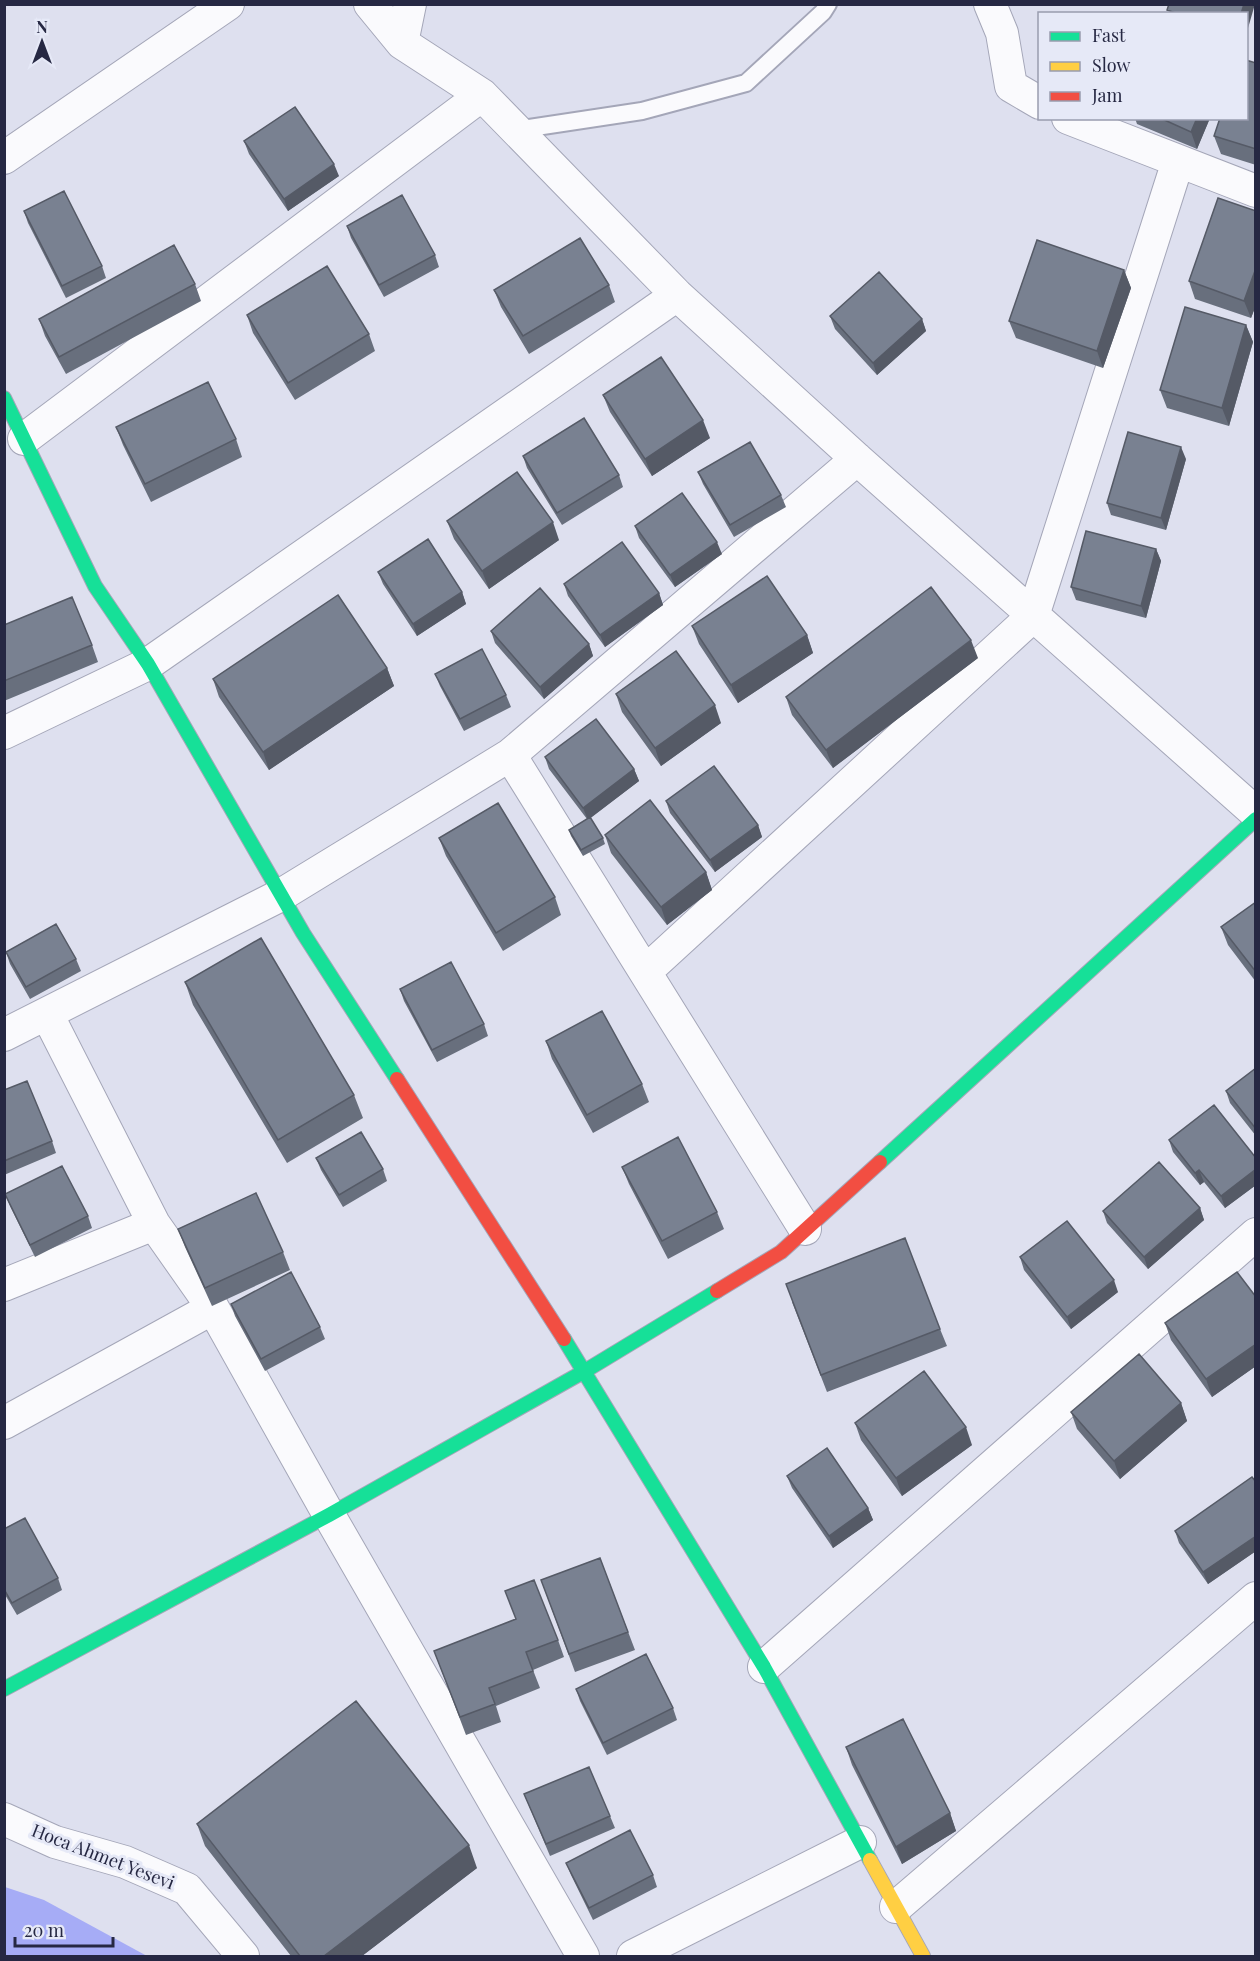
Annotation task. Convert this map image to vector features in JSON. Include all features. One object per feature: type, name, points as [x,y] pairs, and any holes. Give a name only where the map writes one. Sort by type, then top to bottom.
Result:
[{"type":"street","points":[[4,158],[228,4]]},
{"type":"street","points":[[370,4],[402,43],[482,95],[677,295],[857,459],[1256,813]]},
{"type":"street","points":[[402,43],[410,4]]},
{"type":"street","points":[[990,4],[1002,33],[1011,86],[1038,102]]},
{"type":"street","points":[[24,439],[482,95]]},
{"type":"street","points":[[1073,120],[1256,191]]},
{"type":"street","points":[[645,972],[1033,616],[1178,161]]},
{"type":"street","points":[[4,733],[148,664],[677,295]]},
{"type":"street","points":[[4,398],[95,586],[148,664],[303,933],[585,1371],[764,1667],[923,1956]]},
{"type":"street","points":[[4,1035],[281,895],[510,755],[857,459]]},
{"type":"street","points":[[510,755],[806,1229]]},
{"type":"street","points":[[4,1689],[329,1515],[585,1371],[781,1252],[1256,819]]},
{"type":"street","points":[[47,1014],[154,1224],[213,1308],[329,1515],[583,1956]]},
{"type":"street","points":[[4,1285],[154,1224]]},
{"type":"street","points":[[764,1667],[1256,1234]]},
{"type":"street","points":[[4,1423],[213,1308]]},
{"type":"street","points":[[896,1907],[1256,1598]]},
{"type":"street","name":"Hoca Ahmet Yesevi","points":[[4,1819],[55,1842],[125,1862],[187,1889],[243,1956]]},
{"type":"street","points":[[633,1956],[860,1842]]},
{"type":"lane","points":[[516,130],[642,111],[746,83],[823,12],[828,4]]},
{"type":"water","points":[[5,1887],[44,1900],[147,1956],[5,1956]]},
{"type":"building","points":[[1169,4],[1244,4],[1242,12],[1172,12],[1167,10]]},
{"type":"building","points":[[1248,61],[1256,63],[1256,149],[1214,136],[1219,120],[1248,120]]},
{"type":"building","points":[[295,107],[334,164],[284,199],[244,141]]},
{"type":"building","points":[[1164,120],[1196,120],[1191,132]]},
{"type":"building","points":[[64,191],[102,266],[62,286],[24,211]]},
{"type":"building","points":[[402,195],[435,255],[379,285],[347,226]]},
{"type":"building","points":[[1218,198],[1256,211],[1256,268],[1244,301],[1189,281]]},
{"type":"building","points":[[580,238],[609,285],[523,336],[494,290]]},
{"type":"building","points":[[1037,240],[1124,270],[1097,351],[1009,321]]},
{"type":"building","points":[[174,245],[195,284],[59,357],[39,319]]},
{"type":"building","points":[[327,266],[369,334],[288,383],[247,315]]},
{"type":"building","points":[[879,272],[922,319],[873,363],[830,316]]},
{"type":"building","points":[[1185,307],[1246,325],[1222,408],[1160,390]]},
{"type":"building","points":[[661,357],[703,420],[645,459],[603,395]]},
{"type":"building","points":[[208,382],[236,439],[145,484],[116,427]]},
{"type":"building","points":[[584,418],[619,475],[557,513],[523,456]]},
{"type":"building","points":[[1128,432],[1181,447],[1161,518],[1107,503]]},
{"type":"building","points":[[750,442],[781,495],[730,525],[698,472]]},
{"type":"building","points":[[517,472],[553,522],[482,571],[447,521]]},
{"type":"building","points":[[682,493],[717,542],[670,575],[635,526]]},
{"type":"building","points":[[1086,531],[1156,549],[1141,606],[1071,587]]},
{"type":"building","points":[[428,539],[462,592],[413,624],[378,572]]},
{"type":"building","points":[[622,542],[659,593],[600,635],[564,584]]},
{"type":"building","points":[[767,576],[807,635],[731,685],[692,626]]},
{"type":"building","points":[[931,587],[971,640],[826,750],[786,697]]},
{"type":"building","points":[[540,588],[589,644],[540,687],[491,631]]},
{"type":"building","points":[[338,595],[387,668],[263,752],[213,679]]},
{"type":"building","points":[[72,597],[92,645],[4,681],[4,625]]},
{"type":"building","points":[[482,649],[506,695],[460,719],[435,674]]},
{"type":"building","points":[[676,651],[715,705],[655,748],[616,694]]},
{"type":"building","points":[[596,719],[634,769],[583,808],[545,757]]},
{"type":"building","points":[[714,766],[758,825],[710,860],[666,801]]},
{"type":"building","points":[[650,800],[706,872],[661,907],[605,835]]},
{"type":"building","points":[[498,803],[555,897],[496,933],[439,838]]},
{"type":"building","points":[[590,817],[603,838],[581,850],[569,830]]},
{"type":"building","points":[[1256,902],[1256,972],[1221,927]]},
{"type":"building","points":[[56,924],[76,959],[26,987],[6,952]]},
{"type":"building","points":[[261,938],[354,1095],[278,1140],[185,982]]},
{"type":"building","points":[[451,962],[484,1024],[432,1050],[400,989]]},
{"type":"building","points":[[602,1011],[642,1084],[587,1115],[546,1041]]},
{"type":"building","points":[[1256,1068],[1256,1129],[1226,1091]]},
{"type":"building","points":[[27,1081],[52,1141],[4,1161],[4,1090]]},
{"type":"building","points":[[1214,1105],[1256,1158],[1256,1169],[1221,1196],[1199,1170],[1195,1173],[1169,1140]]},
{"type":"building","points":[[361,1132],[383,1169],[339,1195],[316,1158]]},
{"type":"building","points":[[678,1137],[717,1212],[662,1241],[622,1167]]},
{"type":"building","points":[[1159,1162],[1200,1208],[1144,1257],[1103,1211]]},
{"type":"building","points":[[62,1166],[88,1216],[30,1245],[5,1194]]},
{"type":"building","points":[[256,1193],[283,1252],[205,1288],[178,1229]]},
{"type":"building","points":[[1067,1221],[1114,1280],[1067,1317],[1020,1257]]},
{"type":"building","points":[[905,1238],[940,1329],[821,1375],[786,1284]]},
{"type":"building","points":[[291,1272],[320,1327],[261,1359],[231,1304]]},
{"type":"building","points":[[1237,1272],[1256,1297],[1256,1344],[1206,1379],[1165,1323]]},
{"type":"building","points":[[1139,1354],[1181,1403],[1114,1461],[1071,1412]]},
{"type":"building","points":[[924,1371],[966,1427],[896,1478],[855,1423]]},
{"type":"building","points":[[827,1448],[868,1508],[829,1536],[787,1476]]},
{"type":"building","points":[[1252,1477],[1256,1482],[1256,1536],[1203,1572],[1175,1531]]},
{"type":"building","points":[[25,1518],[58,1578],[12,1603],[4,1589],[4,1529]]},
{"type":"building","points":[[600,1558],[628,1632],[569,1654],[541,1580]]},
{"type":"building","points":[[534,1580],[558,1640],[526,1652],[533,1671],[489,1688],[495,1704],[460,1717],[434,1651],[516,1619],[505,1591]]},
{"type":"building","points":[[646,1654],[673,1708],[603,1743],[576,1689]]},
{"type":"building","points":[[356,1701],[469,1845],[324,1956],[300,1956],[197,1824]]},
{"type":"building","points":[[903,1719],[950,1813],[896,1847],[846,1747]]},
{"type":"building","points":[[589,1767],[610,1816],[546,1844],[524,1794]]},
{"type":"building","points":[[630,1830],[653,1875],[589,1908],[566,1863]]},
{"type":"traffic: fast","points":[[4,398],[95,586],[148,664],[303,933],[397,1079]]},
{"type":"traffic: fast","points":[[880,1162],[1256,819]]},
{"type":"traffic: fast","points":[[4,1689],[329,1515],[585,1371],[717,1291]]},
{"type":"traffic: fast","points":[[564,1339],[764,1667],[870,1860]]},
{"type":"traffic: slow","points":[[870,1860],[923,1956]]},
{"type":"traffic: jam","points":[[397,1079],[564,1339]]},
{"type":"traffic: jam","points":[[717,1291],[781,1252],[880,1162]]}]
